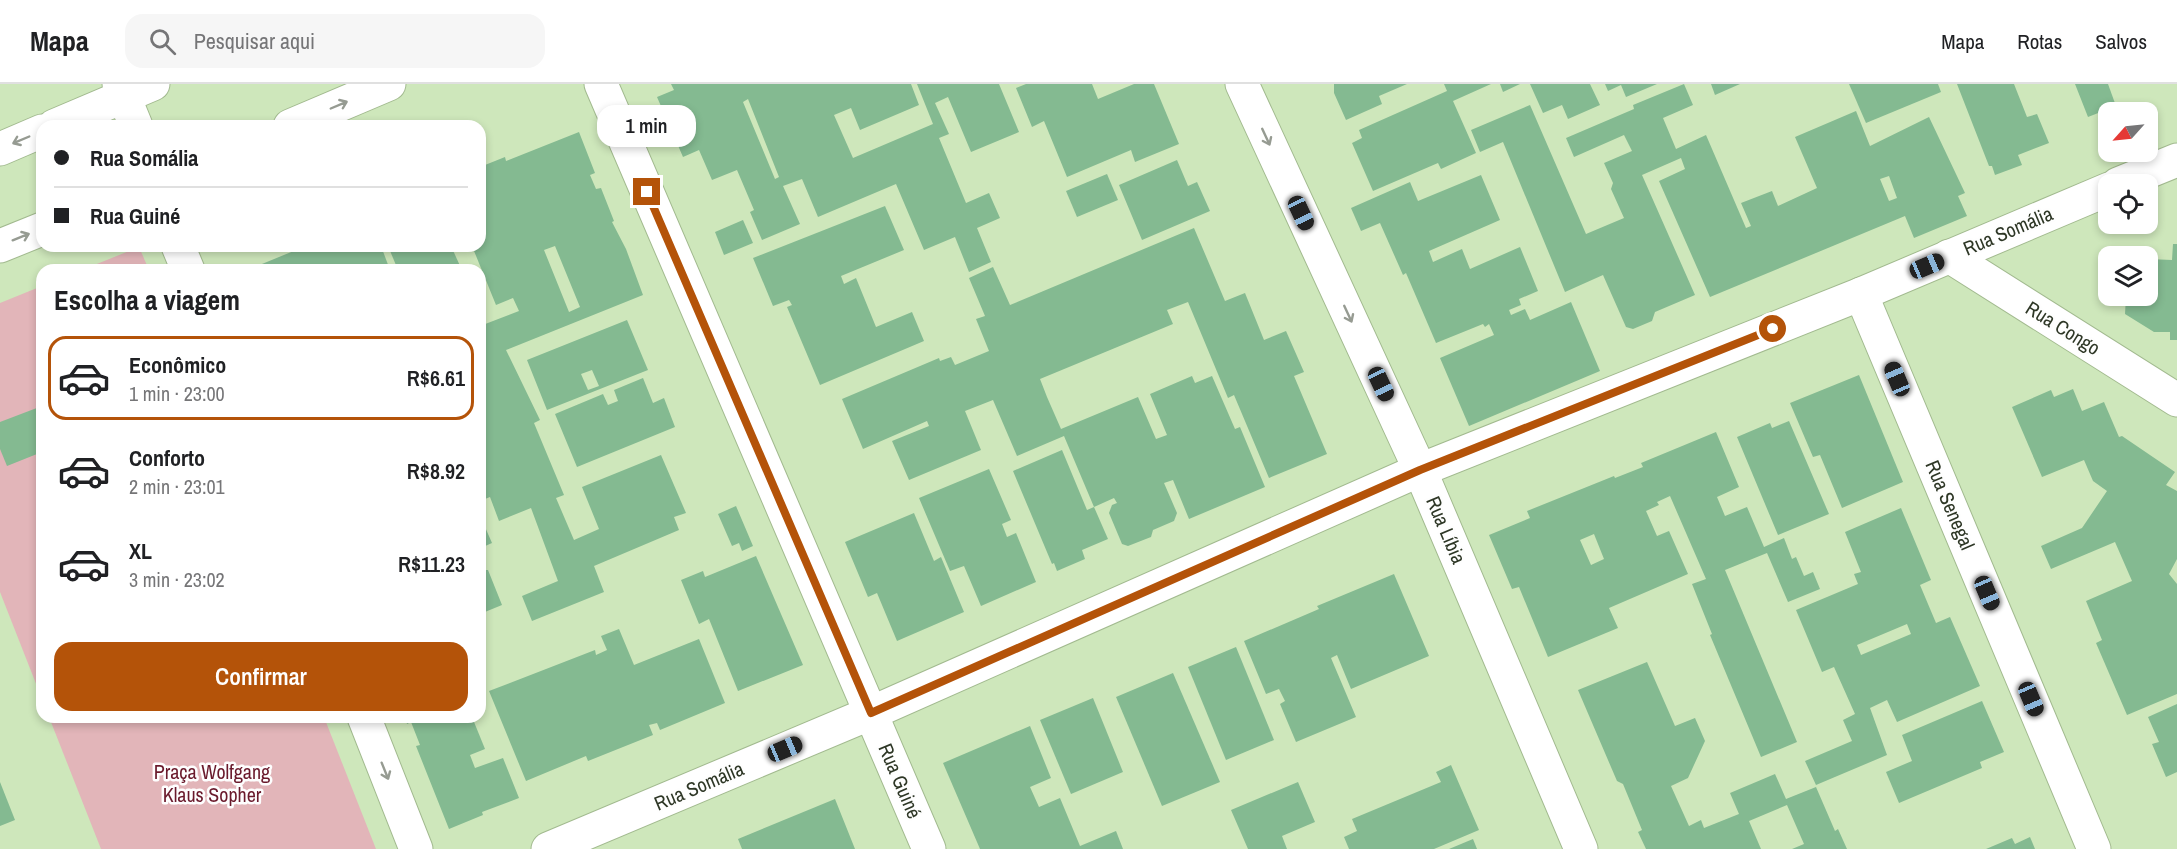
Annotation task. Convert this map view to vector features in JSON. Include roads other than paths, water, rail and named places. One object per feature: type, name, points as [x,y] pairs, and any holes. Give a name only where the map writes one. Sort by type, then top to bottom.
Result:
[{"type":"street","points":[[304,120],[388,84]]},
{"type":"street","name":"Rua Guiné","points":[[601,84],[929,849]]},
{"type":"street","name":"Rua Líbia","points":[[1242,84],[1420,470],[1581,849]]},
{"type":"street","points":[[66,120],[132,88],[135,120]]},
{"type":"street","points":[[0,149],[36,134]]},
{"type":"street","points":[[2143,174],[2177,160]]},
{"type":"street","name":"Rua Somália","points":[[548,849],[871,713],[1420,470],[1861,294],[2098,194]]},
{"type":"street","points":[[0,246],[36,231]]},
{"type":"street","name":"Rua Congo","points":[[1949,256],[2177,400]]},
{"type":"street","name":"Rua Senegal","points":[[1861,294],[2094,849]]},
{"type":"street","points":[[366,723],[416,849]]},
{"type":"park label","name":"Praça Wolfgang Klaus Sopher","points":[[212,784]]}]
